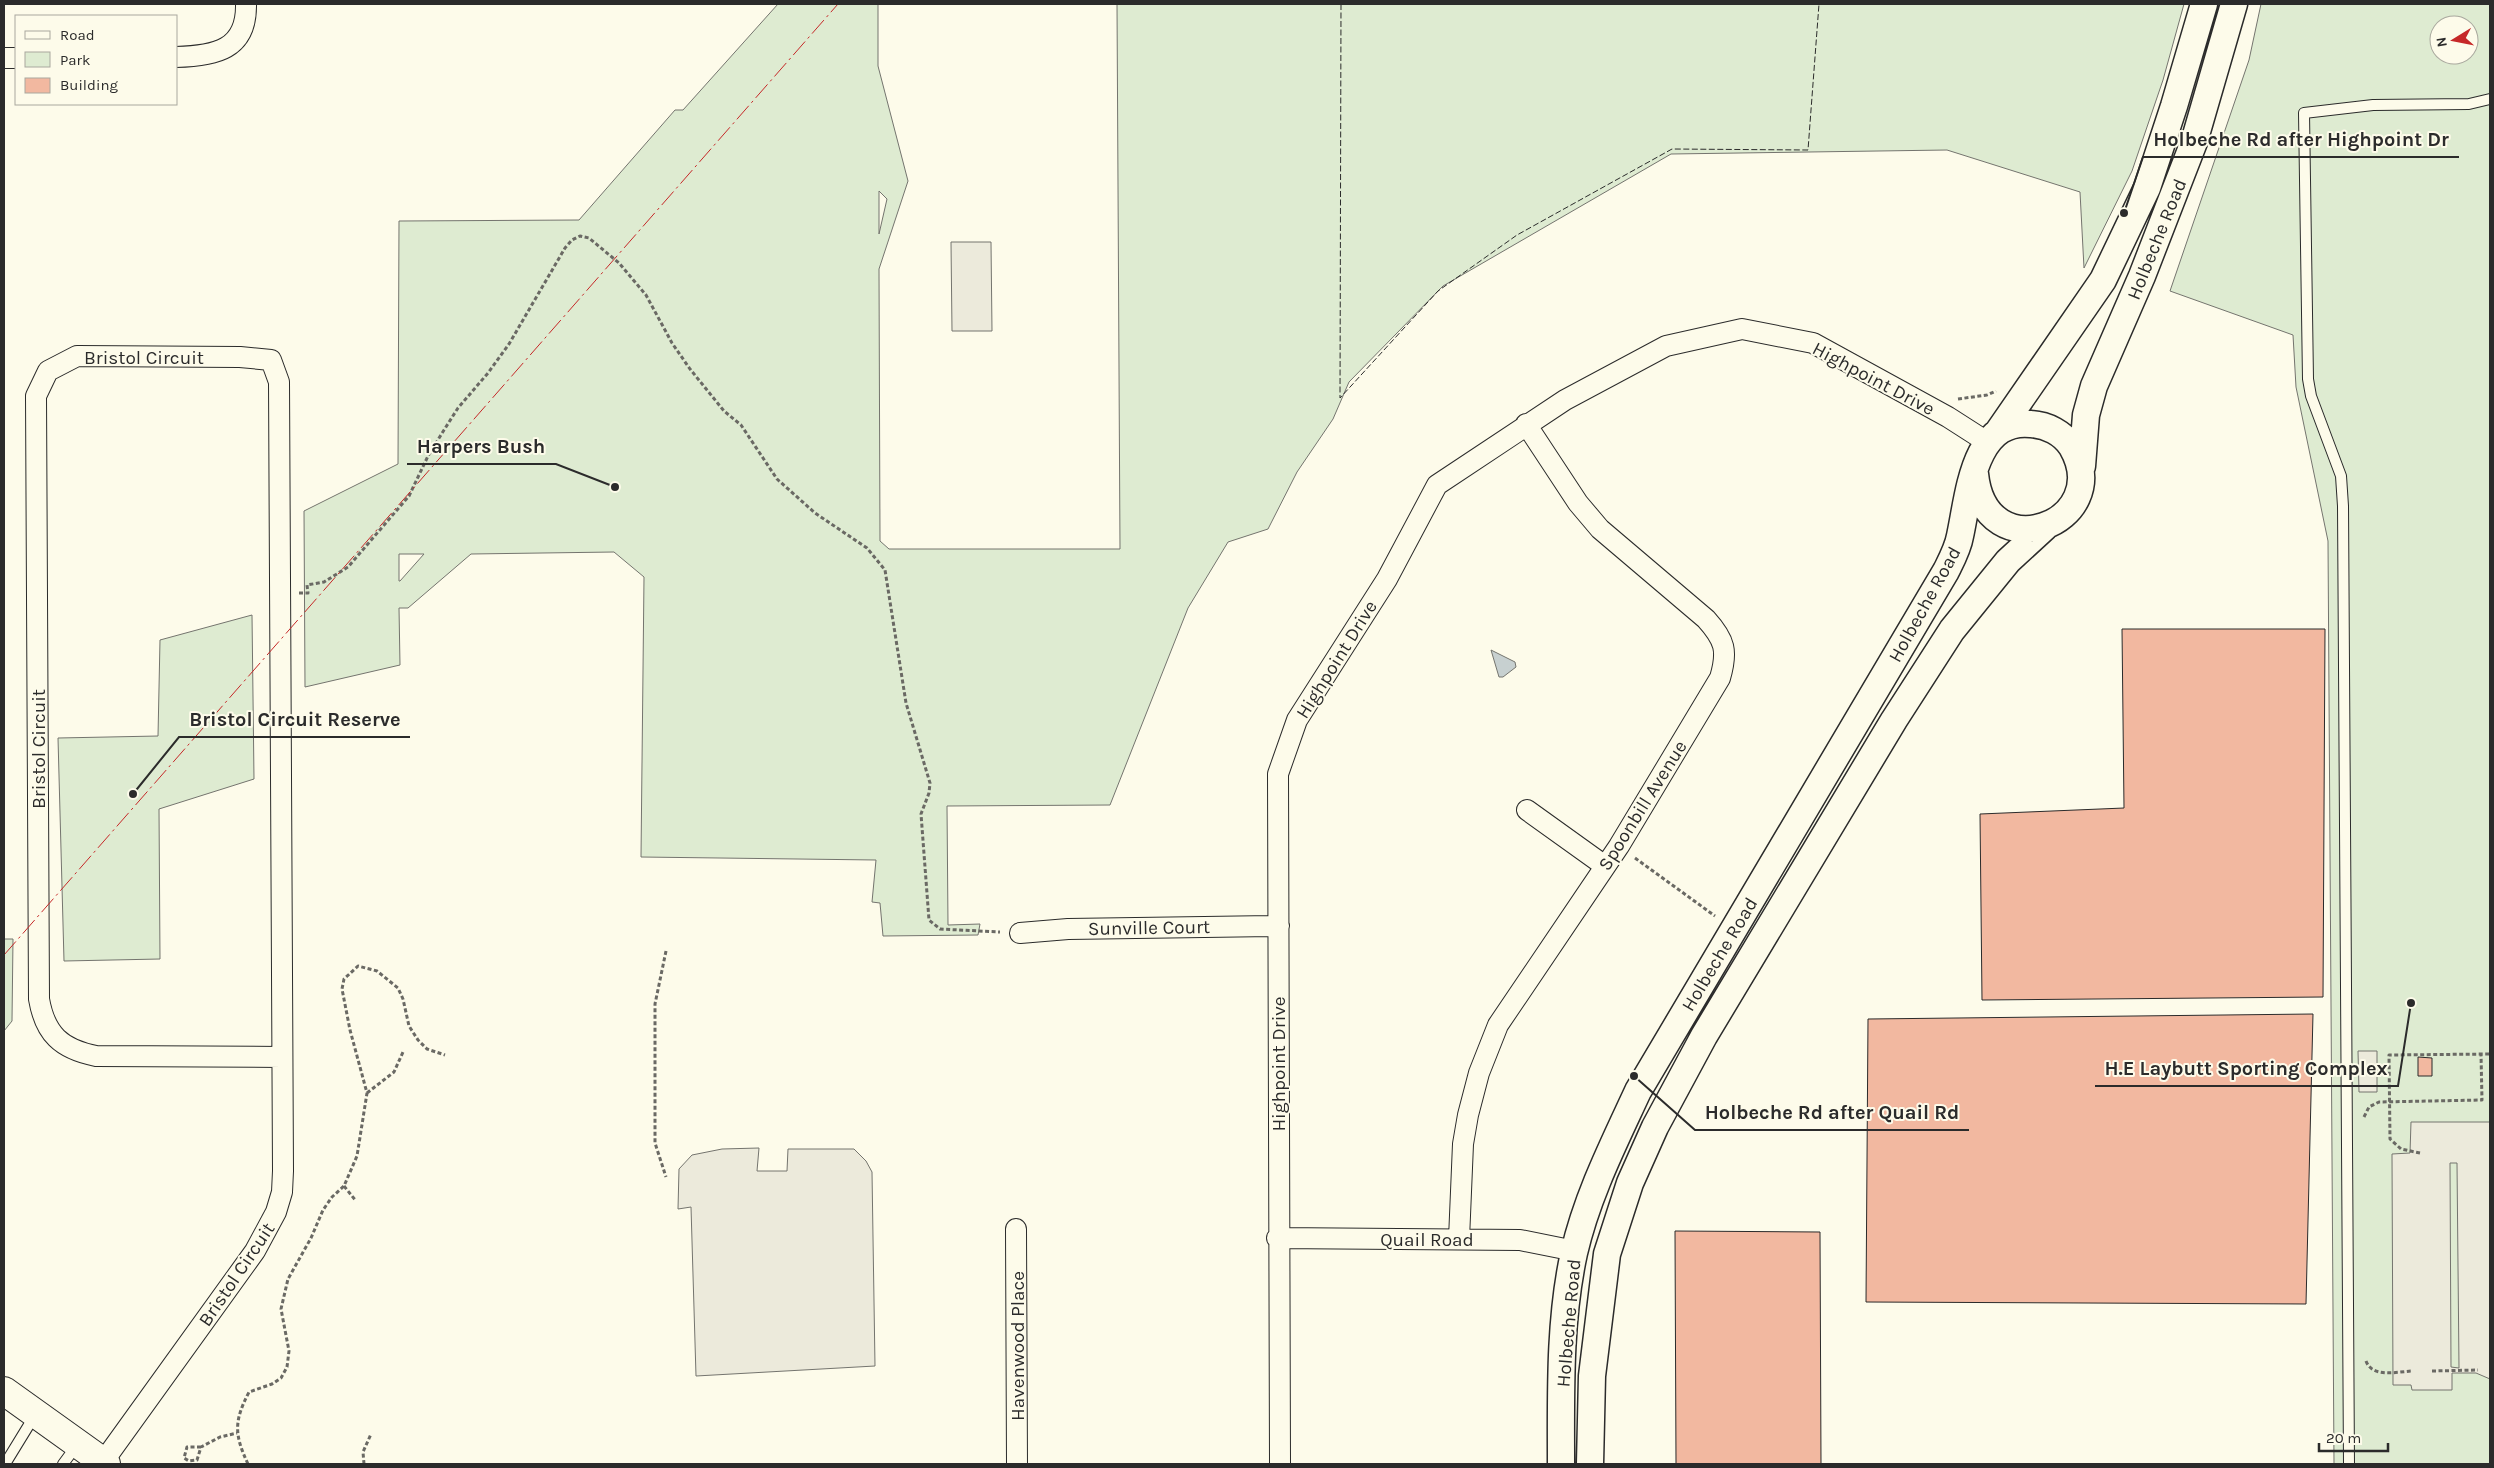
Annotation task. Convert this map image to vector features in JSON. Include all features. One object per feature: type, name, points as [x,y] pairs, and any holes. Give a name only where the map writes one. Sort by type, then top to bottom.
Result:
[{"type":"main road","points":[[4,1391],[36,1414],[71,1454],[105,1463]]},
{"type":"street","points":[[178,57],[212,54],[232,45],[241,33],[246,4]]},
{"type":"street","name":"Holbeche Road","points":[[1992,437],[2103,280],[2146,188],[2177,97],[2204,4]]},
{"type":"street","name":"Holbeche Road","points":[[2081,472],[2086,414],[2094,386],[2142,276],[2194,142],[2234,4]]},
{"type":"street","name":"Highpoint Drive","points":[[1280,1464],[1278,774],[1297,720],[1387,579],[1437,485],[1526,424],[1565,400],[1666,346],[1742,329],[1813,343],[1948,417],[1992,437]]},
{"type":"street","name":"Bristol Circuit","points":[[105,1463],[255,1251],[276,1212],[282,1192],[283,1171],[279,382],[271,360],[240,357],[77,356],[48,371],[36,396],[38,989],[42,1016],[55,1037],[68,1047],[96,1056],[282,1057]]},
{"type":"street","points":[[2025,423],[2042,425],[2057,431],[2069,442],[2077,456],[2081,472],[2080,491],[2072,506],[2061,519],[2046,527],[2028,530],[2011,527],[1996,520],[1984,507],[1976,491],[1974,474],[1978,457],[1992,437],[2011,426],[2025,423]]},
{"type":"street","name":"Spoonbill Avenue","points":[[1458,1239],[1464,1137],[1479,1072],[1498,1025],[1619,846],[1720,678],[1724,662],[1724,646],[1718,632],[1706,619],[1600,529],[1578,503],[1526,424]]},
{"type":"street","name":"Holbeche Road","points":[[1561,1464],[1561,1383],[1569,1278],[1574,1251],[1601,1171],[1638,1091],[1946,571],[1960,537],[1974,474]]},
{"type":"street","name":"Holbeche Road","points":[[1590,1464],[1592,1376],[1607,1254],[1630,1183],[1656,1127],[1704,1036],[1894,720],[1952,630],[2008,561],[2046,527]]},
{"type":"street","points":[[1527,810],[1605,866]]},
{"type":"street","name":"Sunville Court","points":[[1020,933],[1068,929],[1278,926]]},
{"type":"street","name":"Havenwood Place","points":[[1016,1229],[1017,1464]]},
{"type":"street","name":"Quail Road","points":[[1278,1238],[1520,1240],[1574,1251]]},
{"type":"lane","points":[[2349,1464],[2343,506],[2341,476],[2311,396],[2308,379],[2304,113],[2373,105],[2468,104],[2490,99]]},
{"type":"lane","points":[[5,1464],[36,1414]]},
{"type":"path","points":[[293,593],[308,593],[307,585],[324,582],[348,566],[396,512],[409,496],[428,456],[458,408],[488,373],[509,344],[565,248],[572,240],[580,236],[590,238],[619,264],[646,295],[672,343],[712,398],[724,411],[742,425],[777,479],[815,513],[867,548],[885,570],[906,703],[930,783],[930,793],[920,814],[930,920],[940,929],[1020,933]]},
{"type":"path","points":[[1948,417],[1959,398],[1987,395],[2003,388]]},
{"type":"path","points":[[1619,846],[1718,918]]},
{"type":"path","points":[[666,951],[655,1004],[655,1143],[666,1177]]},
{"type":"path","points":[[248,1464],[237,1433],[239,1411],[250,1392],[281,1378],[287,1366],[289,1351],[281,1309],[288,1279],[311,1238],[323,1210],[332,1197],[344,1186],[357,1156],[367,1093],[352,1038],[342,988],[344,978],[358,966],[369,967],[377,971],[398,988],[404,999],[409,1026],[418,1040],[427,1049],[444,1055]]},
{"type":"path","points":[[367,1093],[394,1072],[403,1052]]},
{"type":"path","points":[[2364,1119],[2369,1108],[2374,1104],[2482,1100],[2481,1054]]},
{"type":"path","points":[[2420,1153],[2401,1149],[2392,1143],[2389,1055],[2490,1054]]},
{"type":"path","points":[[344,1186],[356,1201]]},
{"type":"path","points":[[2365,1357],[2370,1369],[2376,1371],[2411,1371]]},
{"type":"path","points":[[2432,1371],[2478,1370]]},
{"type":"path","points":[[202,1447],[197,1460],[189,1461],[184,1458],[187,1448],[202,1447],[220,1437],[237,1433]]},
{"type":"path","points":[[364,1464],[363,1452],[371,1434]]},
{"type":"green space","points":[[778,4],[878,4],[878,66],[908,181],[879,269],[880,541],[889,549],[1120,549],[1117,4],[2184,4],[2163,80],[2132,171],[2084,268],[2080,192],[1947,150],[1671,154],[1443,286],[1349,382],[1333,419],[1297,472],[1268,529],[1228,542],[1188,608],[1110,805],[947,806],[948,925],[980,924],[978,935],[883,936],[880,903],[872,902],[876,860],[641,857],[644,577],[614,552],[471,554],[408,608],[399,608],[400,665],[305,687],[304,511],[398,464],[399,221],[579,220],[675,110],[683,110]],"holes":[[[879,191],[887,199],[879,234]],[[399,554],[424,554],[400,581],[399,581]]]},
{"type":"green space","points":[[2261,4],[2490,4],[2490,1464],[2334,1464],[2328,541],[2296,387],[2293,335],[2170,291],[2249,60]]},
{"type":"green space","points":[[252,615],[254,779],[159,809],[160,959],[64,961],[58,738],[158,736],[160,640]]},
{"type":"green space","points":[[4,939],[13,939],[12,1021],[4,1031]]},
{"type":"shaded area","points":[[951,242],[991,242],[992,331],[952,331]]},
{"type":"shaded area","points":[[1491,650],[1515,662],[1516,667],[1503,677],[1499,677]]},
{"type":"shaded area","points":[[2358,1051],[2377,1051],[2377,1092],[2359,1092]]},
{"type":"shaded area","points":[[2411,1122],[2490,1122],[2490,1379],[2476,1373],[2452,1373],[2452,1390],[2412,1390],[2411,1385],[2393,1385],[2392,1154],[2410,1153]],"holes":[[[2450,1163],[2457,1163],[2459,1368],[2451,1367]]]},
{"type":"shaded area","points":[[759,1148],[757,1171],[787,1171],[788,1149],[854,1149],[866,1161],[872,1172],[875,1366],[696,1376],[691,1207],[678,1209],[679,1169],[692,1155],[722,1149]]},
{"type":"building","points":[[2122,629],[2325,629],[2323,997],[1982,1000],[1980,814],[2124,808]]},
{"type":"building","points":[[2313,1014],[2306,1304],[1866,1302],[1868,1019]]},
{"type":"building","points":[[2418,1057],[2432,1058],[2432,1076],[2418,1076]]},
{"type":"building","points":[[1675,1231],[1820,1232],[1821,1464],[1676,1464]]},
{"type":"fence","points":[[1341,4],[1340,398],[1438,291],[1517,235],[1672,149],[1808,150],[1819,4]]},
{"type":"power","points":[[4,955],[838,4]]},
{"type":"place","name":"Holbeche Rd after Highpoint Dr","points":[[2124,213]]},
{"type":"place","name":"Harpers Bush","points":[[615,487]]},
{"type":"place","name":"Bristol Circuit Reserve","points":[[133,794]]},
{"type":"place","name":"H.E Laybutt Sporting Complex","points":[[2411,1003]]},
{"type":"place","name":"Holbeche Rd after Quail Rd","points":[[1634,1076]]}]
